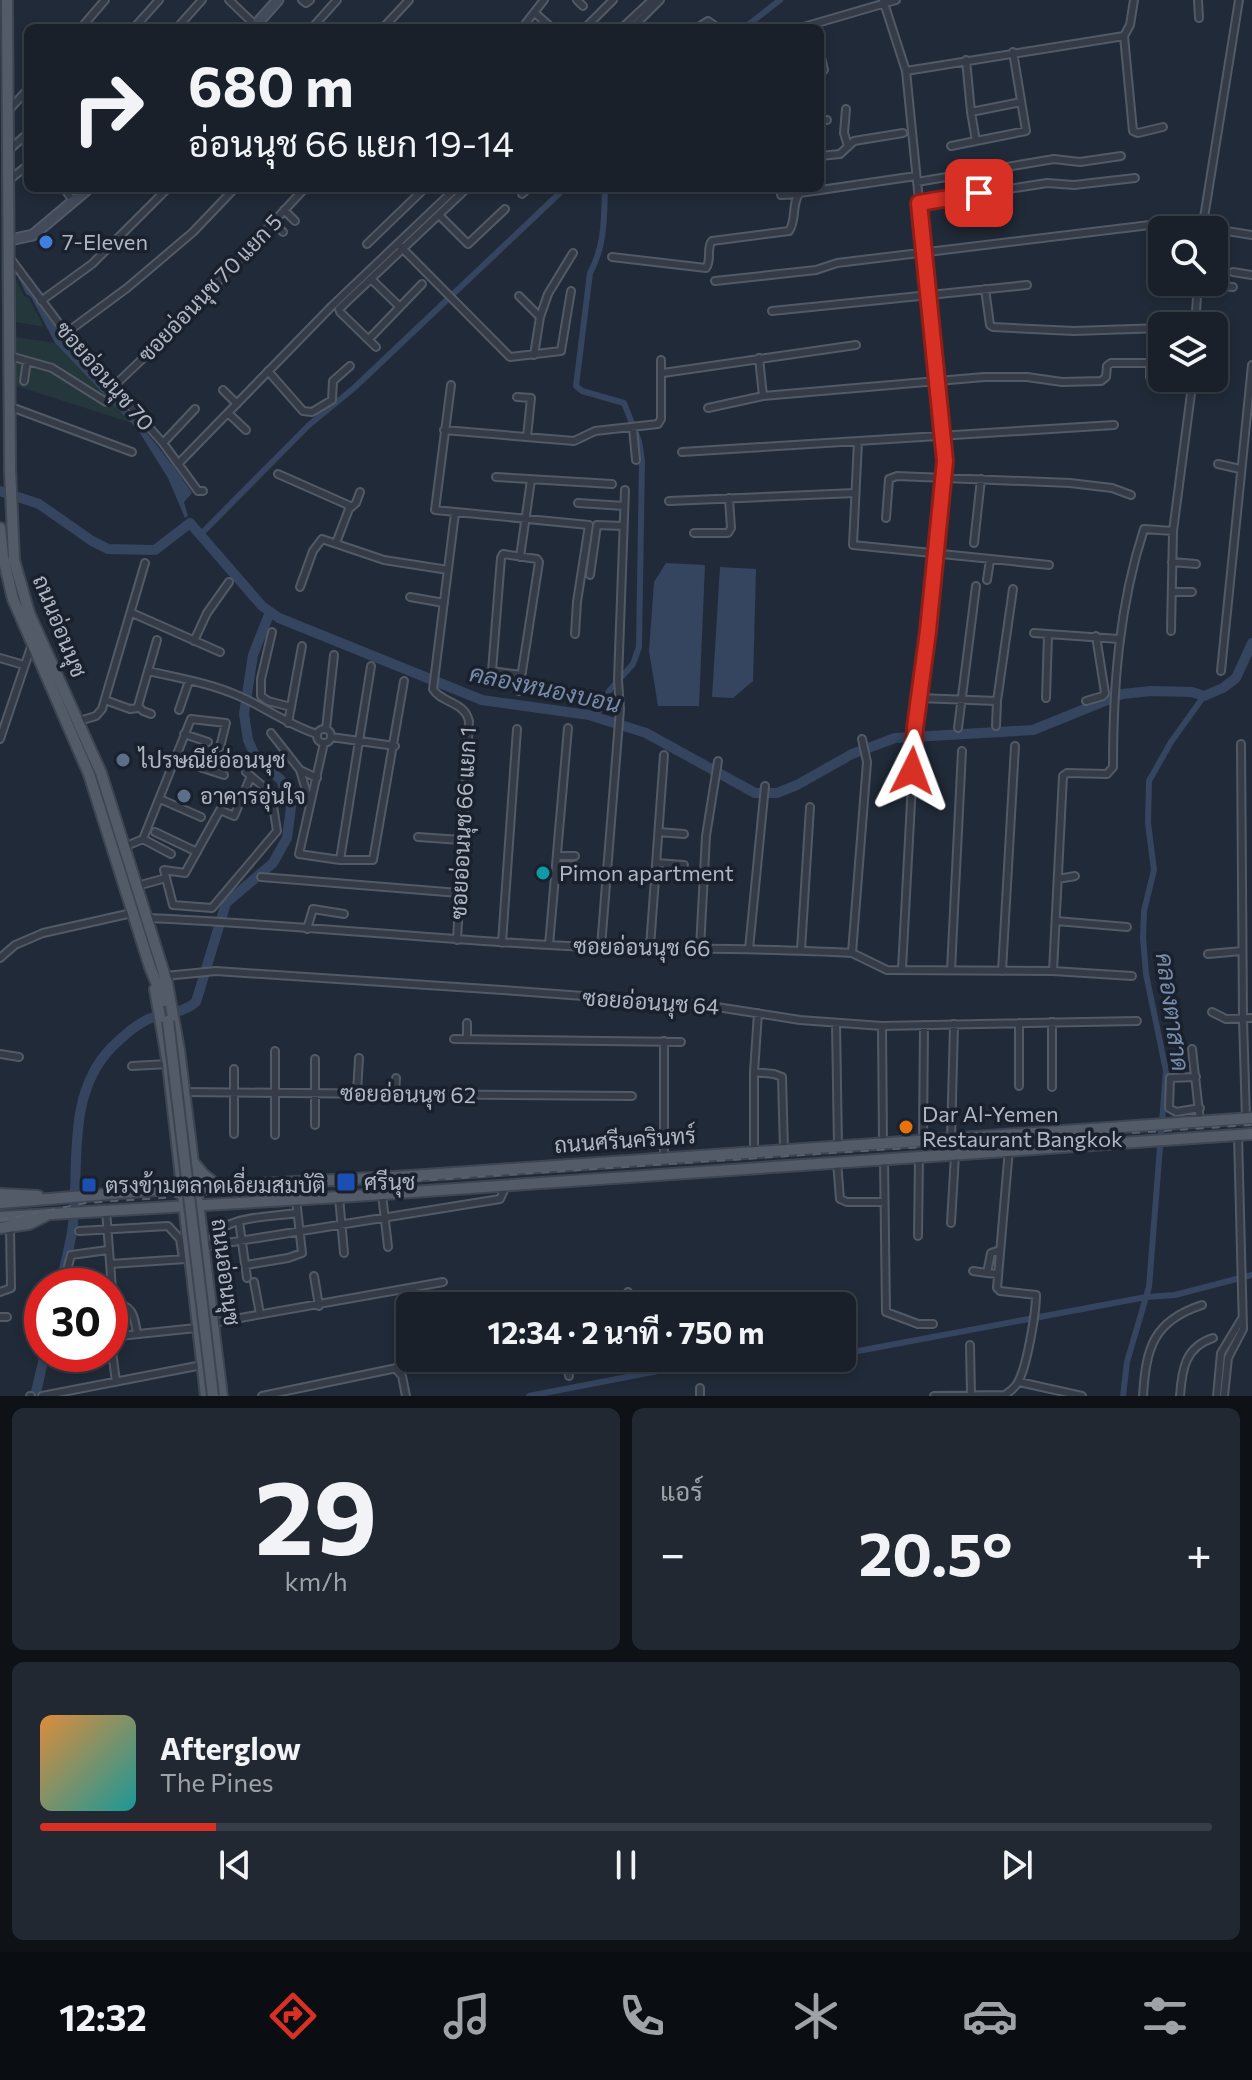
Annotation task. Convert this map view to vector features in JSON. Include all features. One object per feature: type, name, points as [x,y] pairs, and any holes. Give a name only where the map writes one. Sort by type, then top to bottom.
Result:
[{"type":"main road","name":"ถนนอ่อนนุช","points":[[7,0],[9,180],[5,240],[10,258],[10,469],[14,560],[22,594],[101,773],[148,918],[175,1069],[190,1219],[213,1396]]},
{"type":"main road","name":"ถนนอ่อนนุช","points":[[0,528],[13,599],[89,774],[132,913],[155,965],[165,976],[169,990],[178,1040],[200,1227],[206,1247],[222,1396]]},
{"type":"main road","name":"ถนนอ่อนนุช","points":[[155,965],[155,992],[177,1141],[186,1256],[206,1396]]},
{"type":"main road","name":"ถนนศรีนครินทร์","points":[[0,1203],[181,1188],[1249,1119]]},
{"type":"main road","name":"ถนนศรีนครินทร์","points":[[0,1217],[339,1197],[1252,1134]]},
{"type":"main road","points":[[177,1141],[184,1146],[190,1139]]},
{"type":"main road","points":[[739,1153],[741,1170]]},
{"type":"main road","points":[[192,1160],[197,1169],[219,1187]]},
{"type":"main road","points":[[158,1191],[168,1182],[179,1163]]},
{"type":"main road","points":[[0,1194],[23,1193],[48,1199]]},
{"type":"main road","points":[[200,1227],[210,1212],[223,1204]]},
{"type":"main road","points":[[158,1207],[177,1213],[185,1228]]},
{"type":"main road","points":[[5,1228],[36,1222],[48,1213]]},
{"type":"main road","points":[[186,1256],[196,1243],[206,1247]]},
{"type":"street","points":[[138,24],[159,0]]},
{"type":"street","points":[[181,24],[202,0]]},
{"type":"street","points":[[229,0],[251,24]]},
{"type":"street","points":[[257,24],[278,0]]},
{"type":"street","points":[[302,0],[307,3],[310,0]]},
{"type":"street","points":[[316,24],[337,0]]},
{"type":"street","points":[[387,24],[409,0]]},
{"type":"street","points":[[525,24],[544,0]]},
{"type":"street","points":[[577,0],[583,6]]},
{"type":"street","points":[[589,24],[613,0]]},
{"type":"street","points":[[626,24],[652,0]]},
{"type":"street","points":[[636,24],[660,0]]},
{"type":"street","points":[[819,24],[896,0]]},
{"type":"street","points":[[1134,0],[1130,25],[1124,36],[1133,131],[1138,133],[1163,127]]},
{"type":"street","points":[[1198,0],[1199,18]]},
{"type":"street","points":[[1204,216],[1239,0]]},
{"type":"street","points":[[84,24],[101,1]]},
{"type":"street","points":[[884,2],[906,71],[907,132],[917,179],[945,461],[915,728],[902,969]]},
{"type":"street","points":[[535,13],[547,24]]},
{"type":"street","points":[[906,71],[1124,36]]},
{"type":"street","points":[[951,146],[1026,131],[1013,52]]},
{"type":"street","points":[[966,60],[976,141]]},
{"type":"street","points":[[8,111],[24,93]]},
{"type":"street","points":[[971,112],[1021,102]]},
{"type":"street","points":[[846,109],[844,133],[848,146]]},
{"type":"street","points":[[824,156],[840,154],[854,141],[907,132]]},
{"type":"street","points":[[8,151],[24,137]]},
{"type":"street","points":[[824,191],[1054,159],[1080,162],[1121,156]]},
{"type":"street","points":[[9,180],[24,168]]},
{"type":"street","points":[[919,203],[1047,183],[1074,185],[1135,178]]},
{"type":"street","points":[[67,192],[73,201]]},
{"type":"street","points":[[5,240],[33,235],[84,192]]},
{"type":"street","points":[[41,301],[92,264],[164,192]]},
{"type":"street","points":[[66,333],[127,288],[193,232],[231,192]]},
{"type":"street","name":"ซอยอ่อนนุช 70 แยก 5","points":[[114,386],[177,326],[301,192]]},
{"type":"street","points":[[367,244],[421,192]]},
{"type":"street","points":[[376,347],[340,311],[452,192]]},
{"type":"street","points":[[178,464],[268,371],[463,192]]},
{"type":"street","points":[[781,195],[814,192]]},
{"type":"street","points":[[612,257],[706,268],[712,241],[789,231],[798,194]]},
{"type":"street","points":[[439,215],[468,244],[505,209]]},
{"type":"street","points":[[284,210],[295,221]]},
{"type":"street","points":[[273,222],[283,232]]},
{"type":"street","points":[[715,281],[1148,225]]},
{"type":"street","points":[[1228,232],[1252,235]]},
{"type":"street","points":[[400,247],[508,356],[558,353],[562,348],[571,291]]},
{"type":"street","points":[[534,355],[540,317],[548,294],[573,253]]},
{"type":"street","name":"ซอยอ่อนนุช 70","points":[[10,258],[66,333],[163,443],[198,491],[203,491]]},
{"type":"street","points":[[1233,272],[1252,275]]},
{"type":"street","points":[[371,279],[400,307]]},
{"type":"street","points":[[369,339],[422,284]]},
{"type":"street","points":[[772,311],[1027,285]]},
{"type":"street","points":[[1228,287],[1233,287]]},
{"type":"street","points":[[985,289],[990,325],[993,327],[1074,331],[1148,328]]},
{"type":"street","points":[[519,296],[540,317]]},
{"type":"street","points":[[663,373],[856,345]]},
{"type":"street","points":[[10,356],[52,368],[106,402]]},
{"type":"street","points":[[759,358],[763,396]]},
{"type":"street","points":[[444,430],[578,441],[595,431],[658,424],[661,419],[661,360]]},
{"type":"street","points":[[24,381],[27,361]]},
{"type":"street","points":[[708,408],[763,396],[935,381],[1027,377],[1062,382],[1101,381],[1106,377],[1109,364],[1148,364]]},
{"type":"street","points":[[1221,671],[1252,365]]},
{"type":"street","points":[[268,371],[303,411],[312,412],[332,400],[333,381],[350,366]]},
{"type":"street","points":[[451,385],[435,510],[589,525],[575,634]]},
{"type":"street","points":[[223,390],[237,404]]},
{"type":"street","points":[[1171,631],[1173,531],[1191,392]]},
{"type":"street","points":[[517,397],[531,398],[527,437]]},
{"type":"street","points":[[11,407],[132,452]]},
{"type":"street","points":[[163,443],[195,409]]},
{"type":"street","points":[[228,413],[246,430]]},
{"type":"street","points":[[682,452],[1114,425]]},
{"type":"street","points":[[633,428],[636,460]]},
{"type":"street","points":[[858,441],[853,545],[1049,565]]},
{"type":"street","points":[[1218,464],[1240,469]]},
{"type":"street","points":[[278,474],[348,505],[349,509]]},
{"type":"street","points":[[496,477],[612,484]]},
{"type":"street","points":[[886,518],[891,477],[1095,486],[1131,495]]},
{"type":"street","points":[[974,543],[981,479]]},
{"type":"street","points":[[520,557],[531,480]]},
{"type":"street","points":[[601,947],[619,715],[625,490]]},
{"type":"street","points":[[336,543],[349,509],[356,503],[360,492]]},
{"type":"street","points":[[669,501],[855,493]]},
{"type":"street","points":[[694,533],[728,533],[731,528],[729,498]]},
{"type":"street","points":[[578,503],[624,506]]},
{"type":"street","name":"ซอยอ่อนนุช 66 แยก 1","points":[[455,513],[433,689],[435,694],[463,709],[469,721],[457,940]]},
{"type":"street","points":[[590,575],[597,525],[623,526]]},
{"type":"street","points":[[1053,971],[1063,776],[1067,773],[1107,774],[1111,771],[1119,639],[1144,529],[1173,531]]},
{"type":"street","points":[[300,587],[313,551],[320,541],[326,539],[384,560],[448,570]]},
{"type":"street","points":[[519,691],[539,562],[537,559],[503,554],[492,671],[521,675]]},
{"type":"street","points":[[987,580],[990,560]]},
{"type":"street","points":[[1172,562],[1196,564]]},
{"type":"street","points":[[79,721],[100,713],[145,563]]},
{"type":"street","points":[[194,641],[207,613],[229,582]]},
{"type":"street","points":[[958,728],[976,586]]},
{"type":"street","points":[[996,726],[1013,589]]},
{"type":"street","points":[[1172,592],[1192,592]]},
{"type":"street","points":[[410,597],[444,603]]},
{"type":"street","points":[[132,613],[220,652]]},
{"type":"street","points":[[272,632],[261,679],[261,696],[291,707]]},
{"type":"street","points":[[1034,633],[1119,639]]},
{"type":"street","points":[[1046,698],[1048,635]]},
{"type":"street","points":[[1086,701],[1103,696],[1106,691],[1100,672],[1096,636]]},
{"type":"street","points":[[138,708],[157,640]]},
{"type":"street","points":[[0,739],[32,644]]},
{"type":"street","points":[[288,723],[302,646]]},
{"type":"street","points":[[331,737],[326,729],[334,655]]},
{"type":"street","points":[[0,658],[24,665]]},
{"type":"street","points":[[340,860],[371,666]]},
{"type":"street","points":[[148,671],[238,696],[288,723],[317,734],[326,729]]},
{"type":"street","points":[[179,710],[189,681]]},
{"type":"street","points":[[395,746],[331,737],[324,743],[299,854],[340,860],[369,861],[374,857],[395,746],[404,681]]},
{"type":"street","points":[[919,698],[997,701]]},
{"type":"street","points":[[105,700],[151,714]]},
{"type":"street","points":[[0,710],[9,713]]},
{"type":"street","points":[[124,847],[143,839],[191,719],[224,722],[227,726],[220,747]]},
{"type":"street","points":[[549,945],[568,728]]},
{"type":"street","points":[[502,943],[517,729]]},
{"type":"street","points":[[271,733],[300,770],[311,807]]},
{"type":"street","points":[[184,734],[208,742]]},
{"type":"street","points":[[317,734],[318,740],[324,743]]},
{"type":"street","points":[[852,953],[867,762],[862,739]]},
{"type":"street","points":[[1241,744],[1243,1019],[1249,1119]]},
{"type":"street","points":[[1002,971],[1015,746]]},
{"type":"street","points":[[951,970],[962,751]]},
{"type":"street","points":[[650,947],[664,755]]},
{"type":"street","points":[[175,759],[224,775]]},
{"type":"street","points":[[700,948],[706,836],[717,764]]},
{"type":"street","points":[[300,770],[317,778]]},
{"type":"street","points":[[248,774],[271,793],[277,831],[212,908],[173,905],[164,870],[185,873],[197,852],[220,810],[234,816],[248,774]]},
{"type":"street","points":[[749,949],[765,786]]},
{"type":"street","points":[[1241,796],[1252,796]]},
{"type":"street","points":[[160,799],[201,817]]},
{"type":"street","points":[[801,950],[810,807]]},
{"type":"street","points":[[155,832],[197,852]]},
{"type":"street","points":[[659,832],[684,834]]},
{"type":"street","points":[[418,837],[461,840]]},
{"type":"street","points":[[143,839],[171,854]]},
{"type":"street","points":[[557,856],[575,856]]},
{"type":"street","points":[[656,863],[684,865]]},
{"type":"street","points":[[556,865],[574,865]]},
{"type":"street","points":[[1058,879],[1075,876]]},
{"type":"street","points":[[261,877],[459,893]]},
{"type":"street","points":[[137,886],[166,878]]},
{"type":"street","points":[[307,929],[313,909],[344,914]]},
{"type":"street","points":[[0,958],[15,945],[43,933],[132,913]]},
{"type":"street","name":"ซอยอ่อนนุช 66","points":[[148,918],[502,943],[852,953],[887,970],[1053,971],[1132,976]]},
{"type":"street","points":[[1056,921],[1127,927]]},
{"type":"street","points":[[1208,954],[1242,951]]},
{"type":"street","name":"ซอยอ่อนนุช 64","points":[[165,976],[216,971],[704,1005],[836,1024],[882,1026],[1137,1021]]},
{"type":"street","points":[[1212,1012],[1222,1018],[1252,1018]]},
{"type":"street","points":[[754,1152],[758,1013]]},
{"type":"street","points":[[1052,1022],[1052,1087]]},
{"type":"street","points":[[467,1023],[467,1039]]},
{"type":"street","points":[[1019,1023],[1019,1086]]},
{"type":"street","points":[[836,1024],[838,1147]]},
{"type":"street","points":[[951,1139],[954,1024]]},
{"type":"street","points":[[923,1140],[924,1025]]},
{"type":"street","points":[[882,1026],[883,1144]]},
{"type":"street","points":[[454,1039],[681,1042]]},
{"type":"street","points":[[664,1041],[664,1157]]},
{"type":"street","points":[[1192,1049],[1200,1121]]},
{"type":"street","points":[[275,1051],[275,1135]]},
{"type":"street","points":[[0,1054],[19,1057]]},
{"type":"street","points":[[357,1093],[359,1058]]},
{"type":"street","points":[[315,1059],[315,1125]]},
{"type":"street","points":[[132,1066],[168,1064]]},
{"type":"street","points":[[234,1069],[234,1134]]},
{"type":"street","points":[[754,1072],[782,1077],[784,1150]]},
{"type":"street","points":[[1196,1077],[1170,1078],[1169,1108],[1176,1112],[1200,1108]]},
{"type":"street","points":[[395,1093],[396,1078]]},
{"type":"street","name":"ซอยอ่อนนุช 62","points":[[184,1092],[632,1096]]},
{"type":"street","points":[[1224,1396],[1228,1358],[1242,1333],[1238,1135]]},
{"type":"street","points":[[934,1396],[1005,1395],[1019,1382],[1035,1314],[1036,1295],[1000,1291],[997,1288],[1009,1149]]},
{"type":"street","points":[[951,1223],[955,1153]]},
{"type":"street","points":[[918,1236],[919,1157]]},
{"type":"street","points":[[884,1159],[886,1312],[918,1324],[933,1324]]},
{"type":"street","points":[[837,1162],[840,1199],[847,1202],[884,1202]]},
{"type":"street","points":[[206,1247],[500,1199],[507,1185]]},
{"type":"street","points":[[382,1194],[388,1247]]},
{"type":"street","points":[[339,1197],[344,1253]]},
{"type":"street","points":[[246,1265],[302,1253],[296,1199]]},
{"type":"street","points":[[106,1210],[110,1268]]},
{"type":"street","points":[[206,1247],[218,1229],[239,1221],[297,1213]]},
{"type":"street","points":[[239,1221],[246,1265],[260,1314]]},
{"type":"street","points":[[79,1231],[168,1226],[180,1239],[186,1256],[110,1264]]},
{"type":"street","points":[[0,1292],[11,1288],[5,1228]]},
{"type":"street","points":[[68,1268],[71,1255],[108,1250]]},
{"type":"street","points":[[987,1273],[991,1253],[1000,1250]]},
{"type":"street","points":[[973,1271],[998,1274]]},
{"type":"street","points":[[314,1276],[319,1306]]},
{"type":"street","points":[[212,1323],[443,1282]]},
{"type":"street","points":[[128,1305],[134,1313],[137,1334]]},
{"type":"street","points":[[1143,1396],[1145,1368],[1157,1333],[1177,1315],[1202,1305]]},
{"type":"street","points":[[1217,1396],[1221,1353],[1241,1320]]},
{"type":"street","points":[[128,1335],[196,1328]]},
{"type":"street","points":[[1180,1396],[1184,1365],[1190,1351],[1197,1344],[1213,1338]]},
{"type":"street","points":[[970,1345],[971,1395]]},
{"type":"street","points":[[42,1396],[202,1365]]},
{"type":"street","points":[[262,1396],[395,1368],[402,1376],[406,1396]]},
{"type":"street","points":[[115,1372],[116,1382]]},
{"type":"street","points":[[568,1372],[569,1376]]},
{"type":"street","points":[[1019,1382],[1082,1396]]},
{"type":"shaded area","points":[[1,255],[7,518],[13,568],[95,771],[157,970],[123,872],[96,778],[35,639],[13,579],[5,518]]},
{"type":"shaded area","points":[[15,277],[24,296],[29,298],[44,327],[16,322]]},
{"type":"shaded area","points":[[16,337],[55,343],[132,423],[16,386]]},
{"type":"water","points":[[21,276],[61,333],[151,438],[192,493],[184,502],[188,516],[185,518],[168,478],[138,430],[55,343],[31,297],[26,294],[18,277]]},
{"type":"water","points":[[666,563],[705,565],[699,706],[658,706],[649,651],[654,582]]},
{"type":"water","points":[[720,567],[756,569],[753,681],[733,698],[712,697]]},
{"type":"waterway","name":"คลองหนองบอน","points":[[749,24],[780,0]]},
{"type":"waterway","name":"คลองหนองบอน","points":[[201,534],[309,425],[354,388],[561,192]]},
{"type":"waterway","points":[[596,717],[609,691],[633,664],[639,647],[642,461],[639,441],[624,403],[582,391],[576,386],[590,273],[599,253],[603,232],[605,192]]},
{"type":"waterway","name":"คลองหนองบอน","points":[[0,491],[39,504],[108,549],[155,550],[190,523],[262,606],[279,618],[482,700],[589,715],[646,733],[755,793],[777,793],[852,754],[895,738],[1033,730],[1122,694],[1151,691],[1192,692],[1204,696],[1236,678],[1252,643]]},
{"type":"waterway","points":[[64,1268],[72,1232],[80,1112],[96,1067],[111,1048],[141,1023],[185,1009],[196,1002],[226,903],[273,863],[287,838],[291,807],[281,780],[256,758],[248,740],[244,714],[253,655],[270,612]]},
{"type":"waterway","name":"คลองตาสาด","points":[[1123,1396],[1127,1362],[1149,1287],[1166,1071],[1146,974],[1143,938],[1144,911],[1154,870],[1148,823],[1149,781],[1171,742],[1204,696]]},
{"type":"waterway","points":[[856,1351],[1146,1297],[1175,1295],[1252,1275]]},
{"type":"waterway","points":[[35,1396],[41,1372]]},
{"type":"waterway","points":[[529,1396],[653,1372]]},
{"type":"railway","points":[[0,1220],[86,1203],[1252,1125]]},
{"type":"place","name":"7-Eleven","points":[[46,242]]},
{"type":"place","name":"ไปรษณีย์อ่อนนุช","points":[[123,760]]},
{"type":"place","name":"อาคารอุ่นใจ","points":[[184,796]]},
{"type":"place","name":"Pimon apartment","points":[[543,873]]},
{"type":"place","name":"Dar Al-Yemen Restaurant Bangkok","points":[[906,1127]]},
{"type":"place","name":"ศรีนุช","points":[[346,1182]]},
{"type":"place","name":"ตรงข้ามตลาดเอี่ยมสมบัติ","points":[[89,1185]]},
{"type":"route","points":[[912,771],[945,461],[919,203],[979,193]]}]
